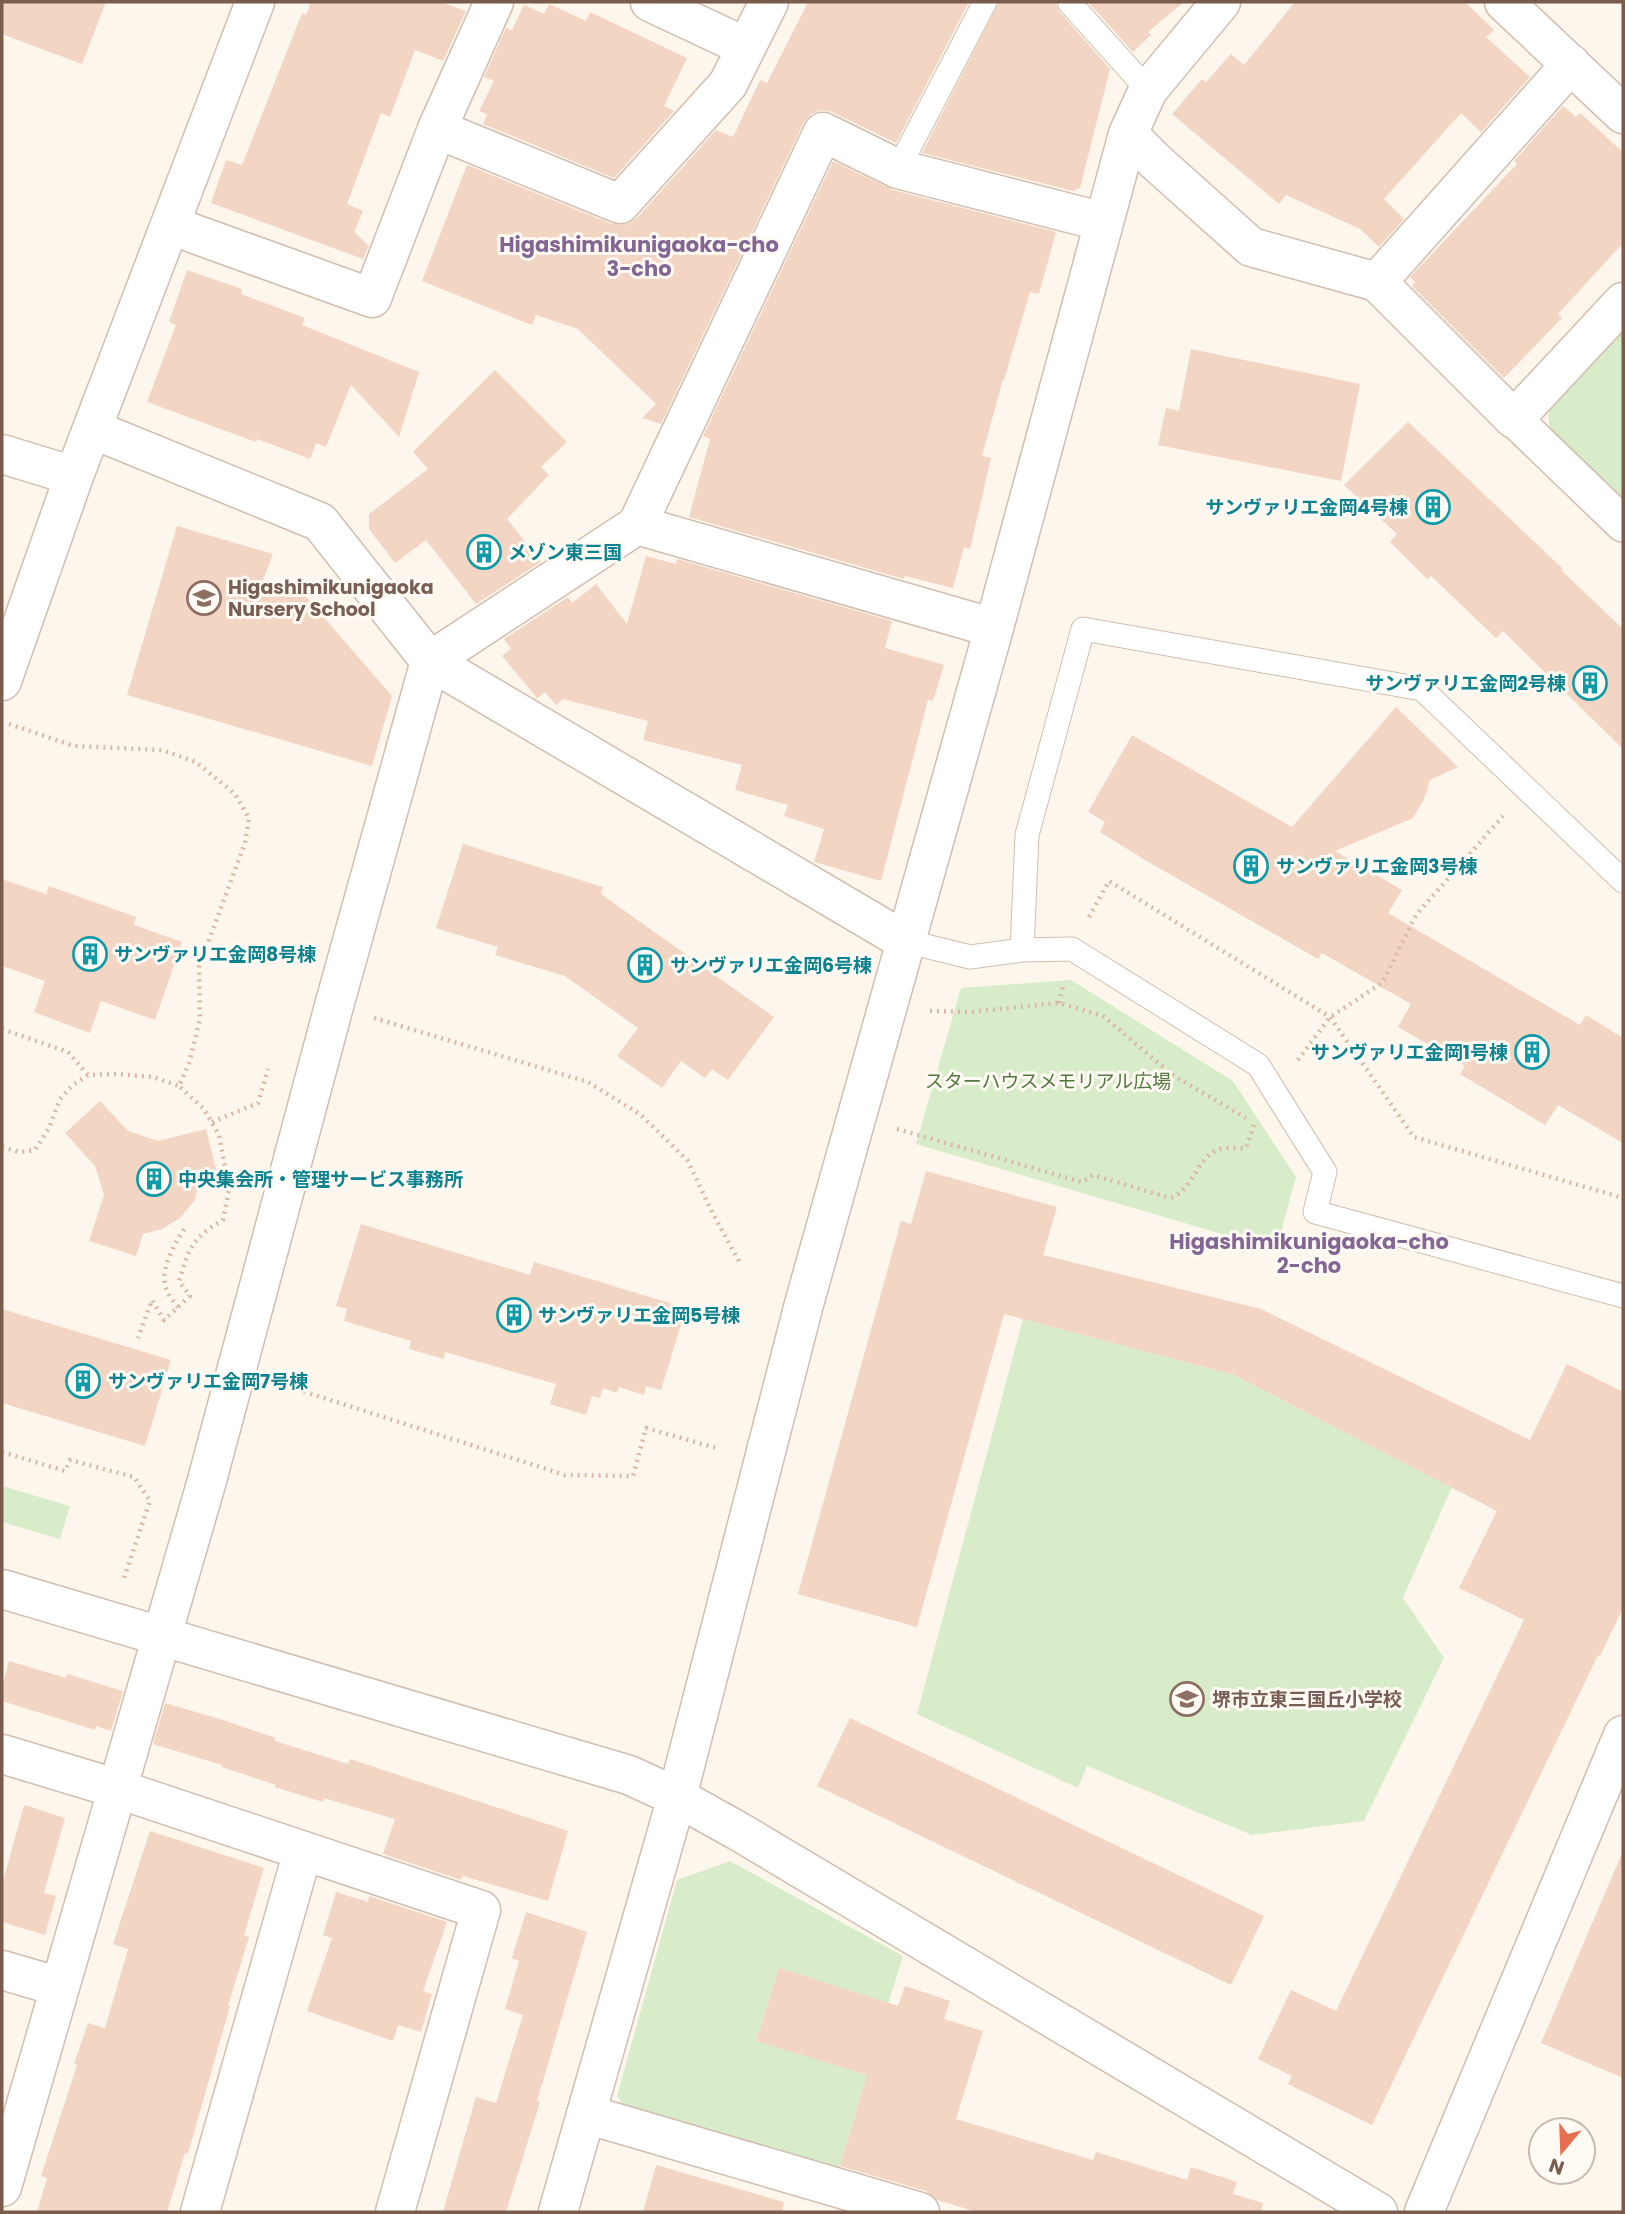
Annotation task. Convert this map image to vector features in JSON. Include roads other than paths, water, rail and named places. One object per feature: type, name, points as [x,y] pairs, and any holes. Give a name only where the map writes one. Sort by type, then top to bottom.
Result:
[{"type":"street","points":[[2,681],[74,476],[255,2]]},
{"type":"street","points":[[170,225],[372,298],[437,129],[494,2]]},
{"type":"street","points":[[650,2],[746,47]]},
{"type":"street","points":[[437,129],[620,204],[728,84],[769,2]]},
{"type":"street","points":[[558,2212],[677,1797],[804,1304],[1128,134],[1148,90],[1221,2]]},
{"type":"street","points":[[1504,2],[1623,114]]},
{"type":"street","points":[[1377,282],[1571,64]]},
{"type":"street","points":[[2,2187],[13,2106],[60,1987],[163,1636],[430,661],[636,525],[823,132],[898,169],[1104,222]]},
{"type":"street","points":[[1128,134],[1164,170],[1251,247],[1377,282],[1623,524]]},
{"type":"street","points":[[1514,419],[1623,302]]},
{"type":"street","points":[[92,429],[320,522],[430,661],[905,941]]},
{"type":"street","points":[[2,454],[74,476]]},
{"type":"street","points":[[636,525],[993,628]]},
{"type":"street","points":[[2,1589],[629,1775],[677,1797],[738,1831],[1378,2212]]},
{"type":"street","points":[[1424,2212],[1623,1735]]},
{"type":"street","points":[[2,1754],[118,1789],[481,1910],[395,2212]]},
{"type":"street","points":[[200,2212],[303,1851]]},
{"type":"street","points":[[2,1970],[60,1987]]},
{"type":"street","points":[[586,2114],[920,2212]]},
{"type":"lane","points":[[898,169],[985,2]]},
{"type":"lane","points":[[1069,2],[1148,90]]},
{"type":"lane","points":[[1022,950],[1027,835],[1083,629],[1422,689],[1623,881]]},
{"type":"lane","points":[[905,941],[970,957],[1022,950],[1072,949],[1258,1065],[1325,1172],[1315,1212],[1623,1296]]},
{"type":"place","name":"サンヴァリエ金岡4号棟","points":[[1433,507]]},
{"type":"place","name":"メゾン東三国","points":[[484,552]]},
{"type":"place","name":"Higashimikunigaoka Nursery School","points":[[204,598]]},
{"type":"place","name":"サンヴァリエ金岡2号棟","points":[[1590,683]]},
{"type":"place","name":"サンヴァリエ金岡3号棟","points":[[1251,866]]},
{"type":"place","name":"サンヴァリエ金岡8号棟","points":[[90,954]]},
{"type":"place","name":"サンヴァリエ金岡6号棟","points":[[645,965]]},
{"type":"place","name":"サンヴァリエ金岡1号棟","points":[[1532,1052]]},
{"type":"place","name":"中央集会所・管理サービス事務所","points":[[154,1179]]},
{"type":"place","name":"サンヴァリエ金岡5号棟","points":[[514,1315]]},
{"type":"place","name":"サンヴァリエ金岡7号棟","points":[[83,1381]]},
{"type":"place","name":"堺市立東三国丘小学校","points":[[1187,1699]]},
{"type":"district","name":"Higashimikunigaoka-cho 3-cho","points":[[639,256]]},
{"type":"district","name":"Higashimikunigaoka-cho 2-cho","points":[[1309,1253]]},
{"type":"park label","name":"スターハウスメモリアル広場","points":[[1048,1081]]}]
